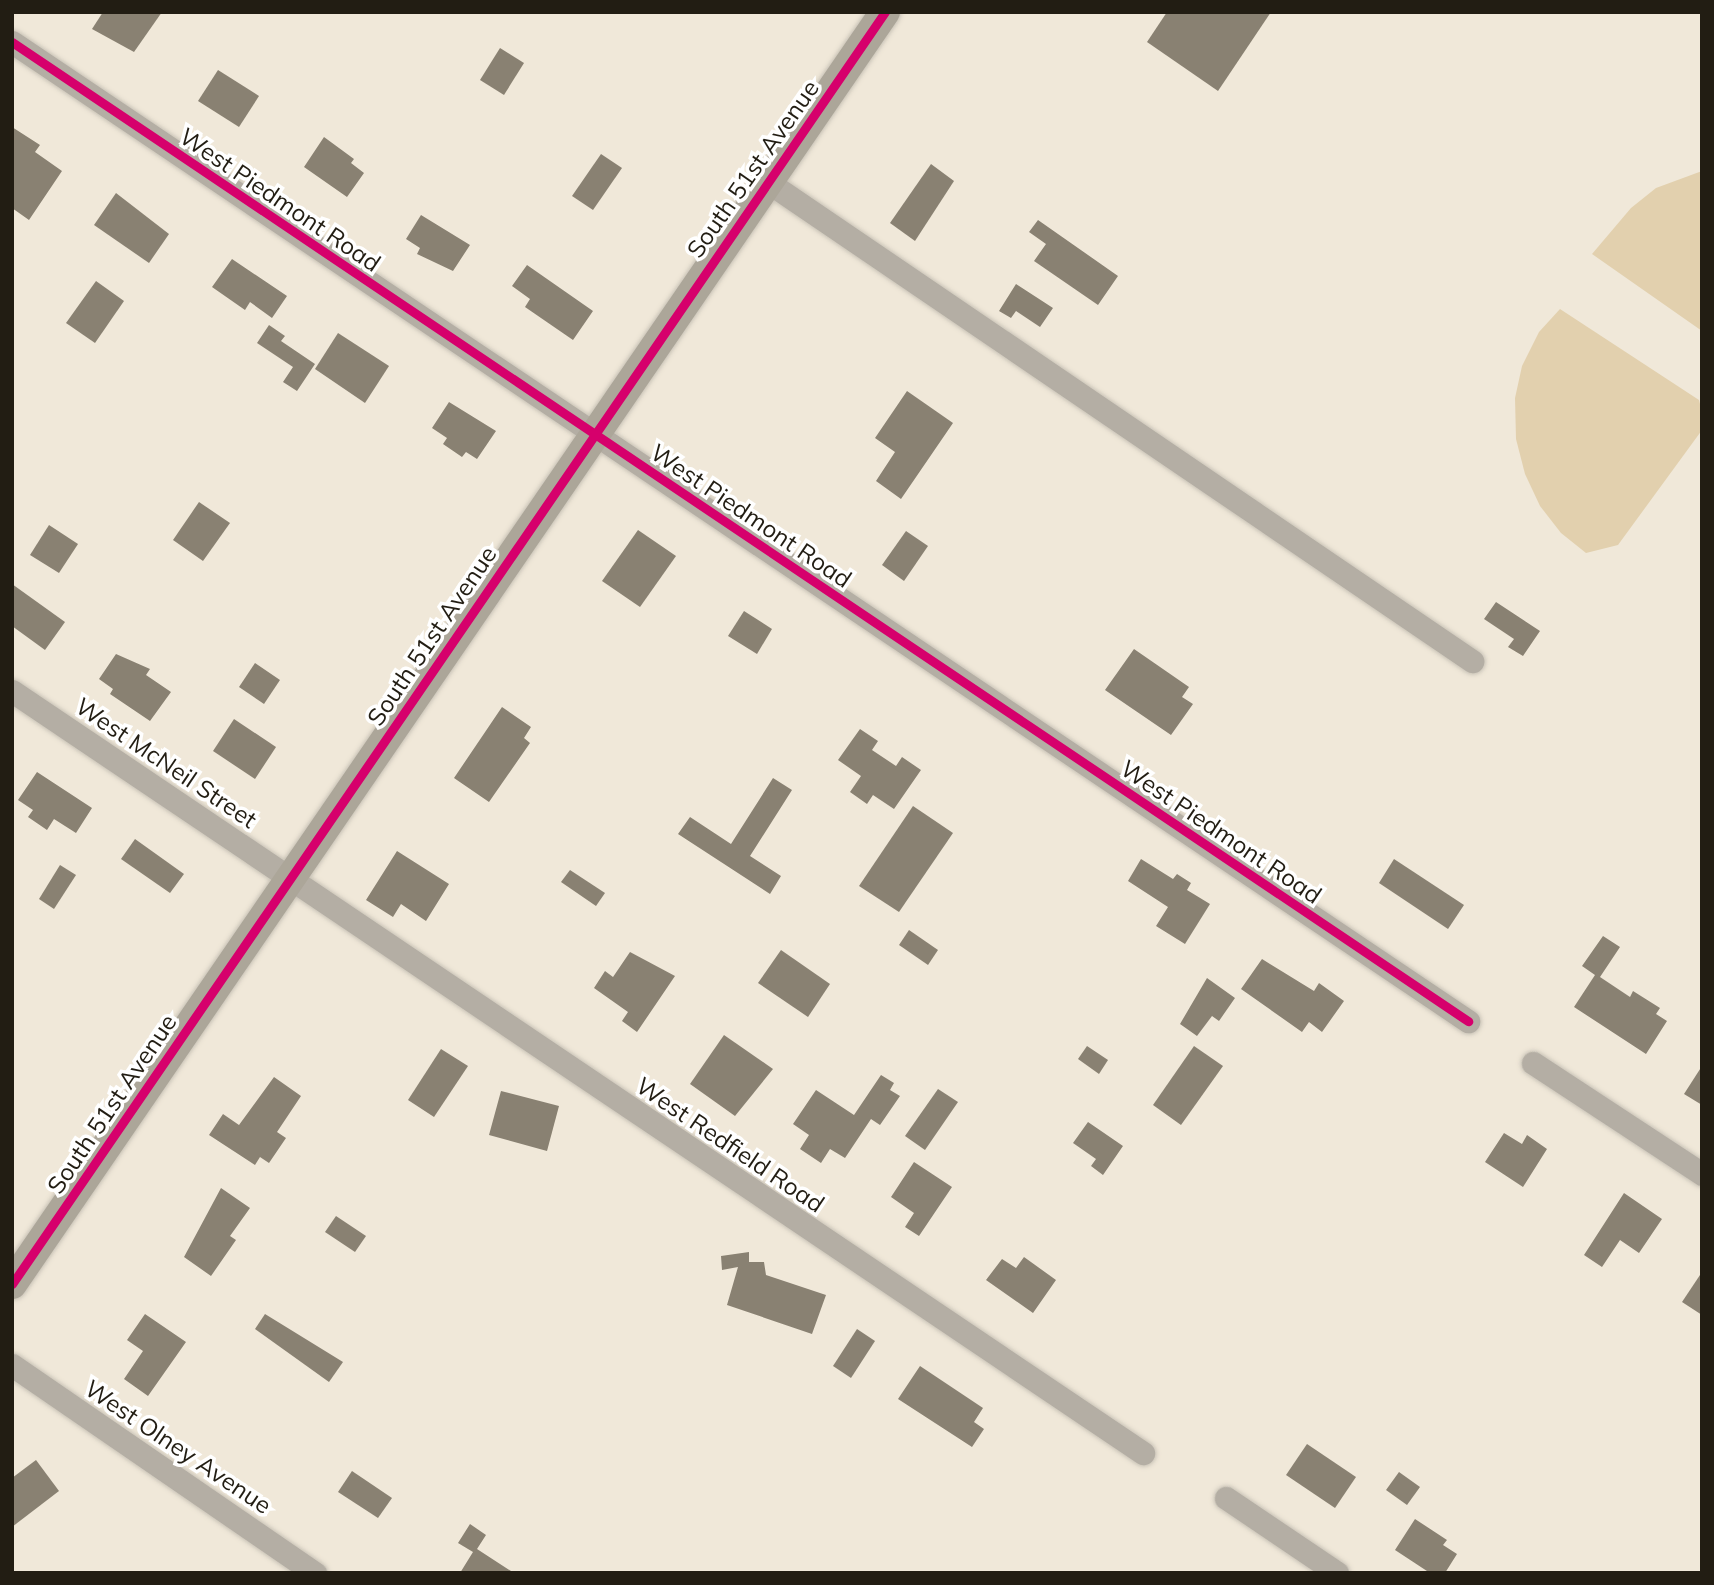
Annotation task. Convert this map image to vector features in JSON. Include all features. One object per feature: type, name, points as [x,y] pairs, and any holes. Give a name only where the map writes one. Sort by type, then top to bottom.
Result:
[{"type":"main road","name":"South 51st Avenue","points":[[12,1284],[593,433],[885,12]]},
{"type":"street","name":"West Piedmont Road","points":[[12,42],[1468,1021]]},
{"type":"street","points":[[768,182],[1472,661]]},
{"type":"street","name":"West McNeil Street","points":[[12,691],[289,880]]},
{"type":"street","name":"West Redfield Road","points":[[289,880],[1143,1453]]},
{"type":"street","points":[[1533,1063],[1702,1174]]},
{"type":"street","name":"West Olney Avenue","points":[[12,1365],[315,1573]]},
{"type":"street","points":[[1226,1498],[1337,1573]]},
{"type":"shaded area","points":[[1702,171],[1702,331],[1592,254],[1631,208],[1656,188]]},
{"type":"shaded area","points":[[1560,309],[1699,400],[1702,412],[1702,430],[1618,545],[1586,553],[1561,533],[1540,506],[1525,474],[1516,439],[1515,398],[1522,366],[1539,332]]},
{"type":"building","points":[[103,12],[162,12],[134,52],[92,29]]},
{"type":"building","points":[[1167,12],[1271,12],[1218,91],[1147,42]]},
{"type":"building","points":[[500,48],[524,63],[504,95],[480,80]]},
{"type":"building","points":[[218,70],[259,96],[239,127],[198,101]]},
{"type":"building","points":[[12,127],[40,145],[35,152],[62,171],[29,220],[12,208]]},
{"type":"building","points":[[324,137],[354,159],[351,163],[364,173],[347,197],[304,167]]},
{"type":"building","points":[[601,154],[622,168],[593,210],[572,196]]},
{"type":"building","points":[[931,164],[954,181],[915,241],[890,223]]},
{"type":"building","points":[[116,193],[169,234],[149,263],[94,225]]},
{"type":"building","points":[[421,215],[470,245],[453,271],[417,254],[420,248],[406,239]]},
{"type":"building","points":[[1038,220],[1118,276],[1098,305],[1034,261],[1046,244],[1029,232]]},
{"type":"building","points":[[232,259],[287,296],[272,318],[250,302],[245,310],[212,287]]},
{"type":"building","points":[[527,265],[593,311],[573,340],[525,307],[530,299],[512,286]]},
{"type":"building","points":[[96,281],[124,301],[95,343],[66,323]]},
{"type":"building","points":[[1016,284],[1053,308],[1040,327],[1016,311],[1011,318],[999,311]]},
{"type":"building","points":[[269,325],[285,336],[281,341],[315,364],[297,391],[283,382],[293,367],[257,343]]},
{"type":"building","points":[[338,333],[389,366],[365,403],[315,369]]},
{"type":"building","points":[[907,391],[953,423],[901,499],[876,481],[895,452],[875,438]]},
{"type":"building","points":[[449,402],[496,431],[477,459],[466,452],[462,457],[443,444],[447,438],[432,428]]},
{"type":"building","points":[[199,502],[230,523],[203,561],[173,540]]},
{"type":"building","points":[[49,525],[78,544],[59,573],[30,555]]},
{"type":"building","points":[[638,530],[676,556],[640,607],[602,581]]},
{"type":"building","points":[[906,531],[928,546],[904,581],[882,565]]},
{"type":"building","points":[[12,584],[65,622],[45,650],[12,626]]},
{"type":"building","points":[[1496,602],[1540,631],[1523,656],[1508,647],[1514,639],[1484,619]]},
{"type":"building","points":[[744,611],[772,629],[757,654],[728,636]]},
{"type":"building","points":[[1134,649],[1189,687],[1182,697],[1193,704],[1171,735],[1105,690]]},
{"type":"building","points":[[116,654],[150,669],[146,675],[171,692],[150,721],[110,694],[113,689],[99,679]]},
{"type":"building","points":[[255,663],[280,680],[264,704],[239,687]]},
{"type":"building","points":[[502,707],[531,727],[524,738],[530,743],[489,802],[454,778]]},
{"type":"building","points":[[234,719],[276,747],[255,779],[213,751]]},
{"type":"building","points":[[860,729],[878,741],[872,750],[896,766],[902,757],[921,770],[894,809],[873,795],[867,804],[850,792],[861,776],[838,760]]},
{"type":"building","points":[[37,772],[92,808],[76,833],[54,819],[47,830],[28,817],[33,810],[18,800]]},
{"type":"building","points":[[773,778],[792,790],[750,856],[781,876],[770,894],[678,834],[690,817],[731,844]]},
{"type":"building","points":[[913,806],[953,833],[899,912],[859,886]]},
{"type":"building","points":[[135,839],[184,874],[170,893],[121,859]]},
{"type":"building","points":[[397,851],[449,884],[426,921],[401,904],[393,917],[366,900]]},
{"type":"building","points":[[1141,859],[1173,879],[1177,874],[1191,883],[1187,890],[1210,904],[1185,944],[1156,926],[1168,907],[1128,881]]},
{"type":"building","points":[[1394,859],[1464,905],[1448,929],[1379,883]]},
{"type":"building","points":[[60,865],[76,875],[54,909],[39,899]]},
{"type":"building","points":[[570,870],[605,893],[596,906],[561,882]]},
{"type":"building","points":[[909,930],[938,950],[928,965],[899,945]]},
{"type":"building","points":[[1603,936],[1620,947],[1600,977],[1630,997],[1633,991],[1660,1008],[1656,1014],[1667,1021],[1646,1054],[1574,1007],[1595,975],[1582,966]]},
{"type":"building","points":[[781,950],[830,984],[808,1017],[758,983]]},
{"type":"building","points":[[630,952],[675,976],[637,1032],[622,1021],[628,1012],[594,988],[605,971],[613,977]]},
{"type":"building","points":[[1262,959],[1314,991],[1319,983],[1344,1001],[1322,1032],[1309,1022],[1302,1032],[1241,989]]},
{"type":"building","points":[[1207,978],[1235,998],[1219,1021],[1212,1016],[1197,1036],[1180,1024]]},
{"type":"building","points":[[724,1035],[773,1069],[735,1116],[690,1084]]},
{"type":"building","points":[[1087,1046],[1108,1060],[1099,1074],[1078,1059]]},
{"type":"building","points":[[1194,1046],[1223,1066],[1181,1125],[1153,1105]]},
{"type":"building","points":[[441,1049],[468,1066],[434,1117],[408,1100]]},
{"type":"building","points":[[1702,1066],[1702,1105],[1684,1094]]},
{"type":"building","points":[[881,1075],[894,1083],[890,1090],[900,1096],[880,1125],[871,1119],[845,1158],[830,1149],[821,1163],[800,1149],[809,1135],[793,1124],[816,1090],[854,1115]]},
{"type":"building","points":[[274,1077],[301,1096],[277,1132],[286,1138],[269,1163],[260,1157],[255,1165],[209,1135],[223,1114],[239,1125]]},
{"type":"building","points":[[938,1089],[958,1102],[925,1150],[905,1136]]},
{"type":"building","points":[[501,1091],[559,1106],[547,1151],[489,1135]]},
{"type":"building","points":[[1088,1122],[1123,1146],[1103,1175],[1091,1166],[1096,1159],[1073,1143]]},
{"type":"building","points":[[1504,1133],[1522,1144],[1527,1135],[1547,1149],[1523,1187],[1485,1162]]},
{"type":"building","points":[[914,1162],[952,1187],[919,1236],[905,1227],[914,1213],[891,1197]]},
{"type":"building","points":[[221,1188],[250,1208],[230,1236],[236,1240],[211,1276],[184,1257]]},
{"type":"building","points":[[1624,1193],[1662,1219],[1639,1253],[1620,1240],[1602,1267],[1584,1255]]},
{"type":"building","points":[[336,1216],[366,1236],[355,1252],[325,1232]]},
{"type":"building","points":[[749,1252],[749,1262],[764,1262],[766,1275],[826,1295],[812,1334],[727,1305],[738,1267],[722,1270],[721,1256]]},
{"type":"building","points":[[1024,1257],[1056,1280],[1033,1313],[986,1280],[1002,1259],[1016,1268]]},
{"type":"building","points":[[1702,1272],[1702,1315],[1682,1302]]},
{"type":"building","points":[[145,1314],[186,1342],[148,1396],[124,1379],[143,1351],[127,1340]]},
{"type":"building","points":[[265,1314],[343,1362],[329,1382],[255,1329]]},
{"type":"building","points":[[857,1329],[875,1341],[851,1378],[833,1366]]},
{"type":"building","points":[[920,1366],[983,1408],[974,1422],[984,1429],[972,1447],[898,1399]]},
{"type":"building","points":[[1307,1444],[1356,1477],[1335,1508],[1286,1475]]},
{"type":"building","points":[[36,1460],[59,1491],[12,1527],[12,1478]]},
{"type":"building","points":[[352,1471],[392,1498],[378,1518],[338,1492]]},
{"type":"building","points":[[1399,1472],[1420,1487],[1407,1505],[1386,1490]]},
{"type":"building","points":[[1415,1519],[1447,1540],[1443,1545],[1457,1554],[1445,1573],[1430,1573],[1395,1550]]},
{"type":"building","points":[[470,1524],[486,1535],[477,1549],[514,1573],[460,1573],[473,1552],[458,1543]]},
{"type":"cycle path","points":[[12,1284],[885,12]]},
{"type":"cycle path","points":[[12,42],[1468,1021]]}]
